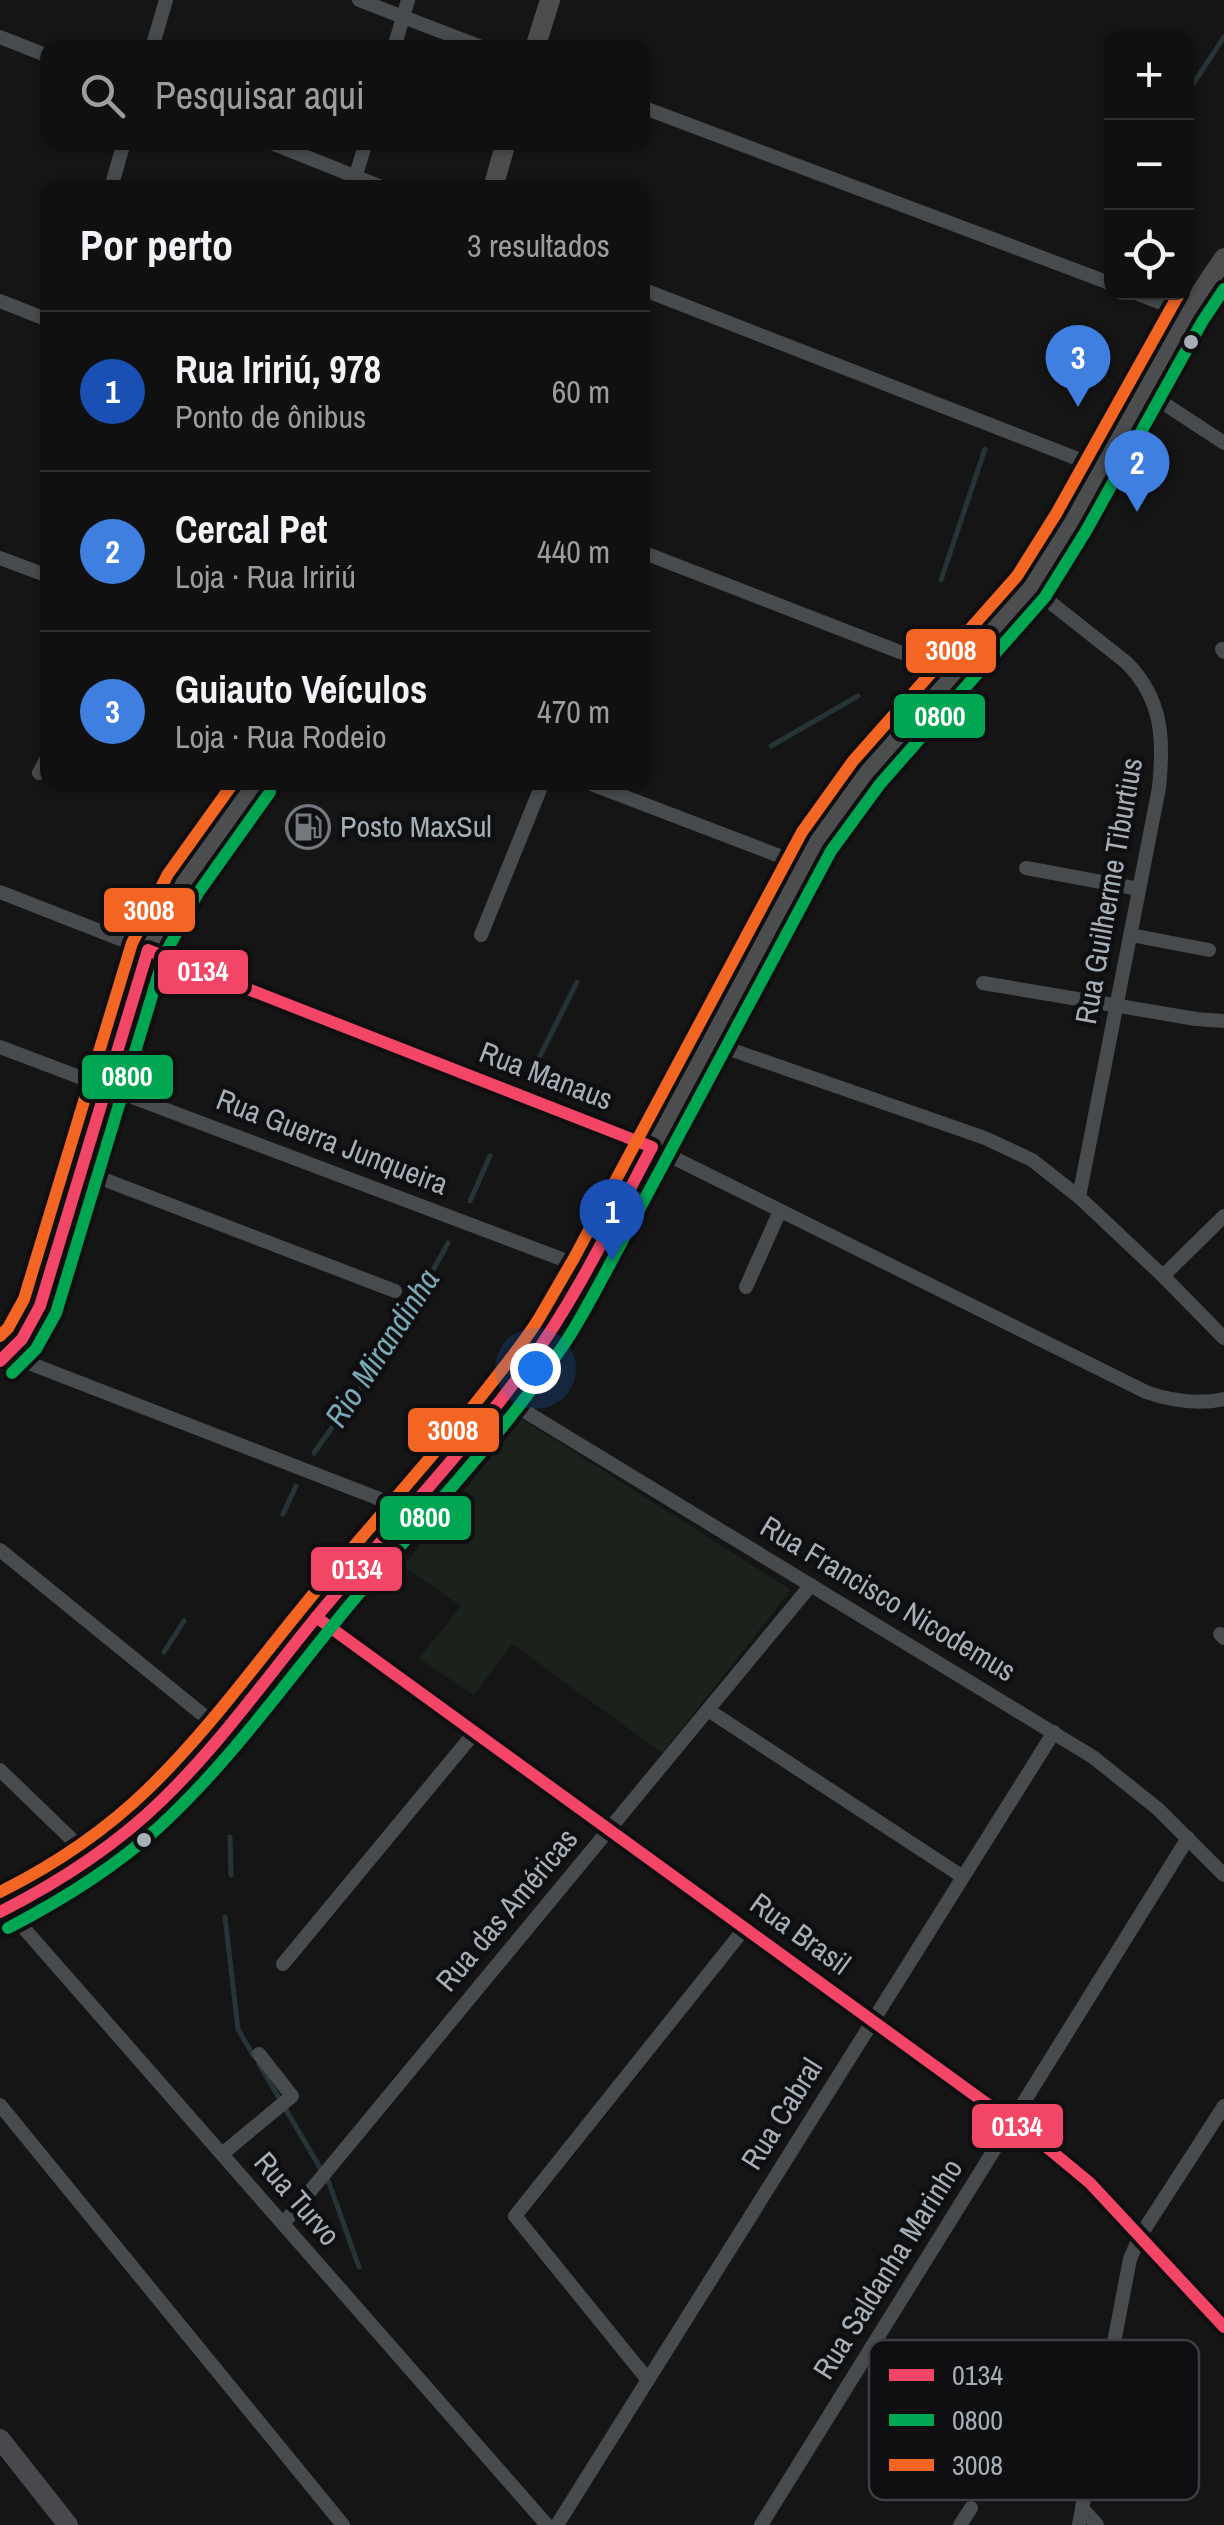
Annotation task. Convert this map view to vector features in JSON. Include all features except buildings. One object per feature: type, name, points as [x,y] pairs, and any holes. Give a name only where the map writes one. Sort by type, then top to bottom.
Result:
[{"type":"main road","points":[[538,40],[550,0]]},
{"type":"main road","points":[[495,180],[504,150]]},
{"type":"main road","points":[[3,1910],[91,1858],[160,1802],[224,1732],[316,1617],[503,1398],[552,1331],[588,1269],[803,865],[839,807],[1031,587],[1063,538],[1188,313],[1224,258]]},
{"type":"main road","points":[[3,1356],[31,1325],[40,1306],[148,950],[161,920],[250,790]]},
{"type":"main road","points":[[0,2439],[68,2525]]},
{"type":"street","points":[[154,40],[166,0]]},
{"type":"street","points":[[358,0],[463,40]]},
{"type":"street","points":[[396,40],[408,0]]},
{"type":"street","points":[[0,37],[40,53]]},
{"type":"street","points":[[650,110],[1104,281]]},
{"type":"street","points":[[113,180],[122,150]]},
{"type":"street","points":[[286,150],[350,180]]},
{"type":"street","points":[[355,180],[364,150]]},
{"type":"street","points":[[650,292],[1102,468]]},
{"type":"street","points":[[1154,300],[1188,313]]},
{"type":"street","points":[[0,301],[40,317]]},
{"type":"street","points":[[1145,390],[1224,443]]},
{"type":"street","points":[[650,555],[954,673]]},
{"type":"street","points":[[0,558],[40,573]]},
{"type":"street","name":"Rua Guilherme Tiburtius","points":[[1031,587],[1128,663],[1148,689],[1160,720],[1161,766],[1079,1197]]},
{"type":"street","points":[[481,935],[540,790]]},
{"type":"street","points":[[607,790],[803,865]]},
{"type":"street","points":[[1026,868],[1139,889]]},
{"type":"street","name":"Rua Manaus","points":[[0,892],[652,1147],[1146,1392],[1179,1401],[1224,1399]]},
{"type":"street","points":[[1131,935],[1209,950]]},
{"type":"street","points":[[983,982],[1224,1021]]},
{"type":"street","points":[[709,1042],[1002,1145],[1032,1160],[1079,1197],[1224,1338]]},
{"type":"street","name":"Rua Guerra Junqueira","points":[[0,1047],[588,1269]]},
{"type":"street","points":[[82,1172],[395,1291]]},
{"type":"street","points":[[746,1287],[780,1212]]},
{"type":"street","points":[[1163,1276],[1224,1216]]},
{"type":"street","points":[[3,1356],[408,1510]]},
{"type":"street","name":"Rua Francisco Nicodemus","points":[[503,1398],[1094,1757],[1158,1809],[1224,1876]]},
{"type":"street","points":[[0,1550],[224,1732]]},
{"type":"street","name":"Rua das Américas","points":[[283,2224],[812,1585]]},
{"type":"street","name":"Rua Brasil","points":[[316,1617],[1012,2122],[1090,2183],[1224,2327]]},
{"type":"street","points":[[708,1710],[963,1877]]},
{"type":"street","points":[[283,1964],[475,1732]]},
{"type":"street","name":"Rua Cabral","points":[[557,2525],[1054,1732]]},
{"type":"street","points":[[0,1770],[91,1858]]},
{"type":"street","name":"Rua Saldanha Marinho","points":[[877,2340],[1188,1838]]},
{"type":"street","name":"Rua Turvo","points":[[3,1910],[547,2525]]},
{"type":"street","points":[[648,2380],[515,2216],[745,1928]]},
{"type":"street","points":[[222,2154],[292,2096],[259,2054]]},
{"type":"street","points":[[0,2105],[344,2525]]},
{"type":"street","points":[[1113,2340],[1125,2277],[1140,2236],[1224,2106]]},
{"type":"street","name":"Rua Saldanha Marinho","points":[[762,2525],[869,2353]]},
{"type":"street","points":[[1079,2525],[1083,2500]]},
{"type":"street","points":[[960,2525],[970,2508]]},
{"type":"street","points":[[1082,2508],[1097,2525]]},
{"type":"shaded area","points":[[522,1419],[791,1590],[662,1753],[512,1644],[474,1695],[419,1658],[461,1606],[403,1566]]},
{"type":"waterway","name":"Rio Mirandinha","points":[[1194,83],[1224,37]]},
{"type":"waterway","name":"Rio Mirandinha","points":[[941,580],[985,449]]},
{"type":"waterway","name":"Rio Mirandinha","points":[[771,746],[858,696]]},
{"type":"waterway","name":"Rio Mirandinha","points":[[534,1068],[577,982]]},
{"type":"waterway","name":"Rio Mirandinha","points":[[470,1201],[490,1156]]},
{"type":"waterway","name":"Rio Mirandinha","points":[[314,1453],[398,1334],[448,1243]]},
{"type":"waterway","name":"Rio Mirandinha","points":[[283,1514],[296,1486]]},
{"type":"waterway","name":"Rio Mirandinha","points":[[164,1652],[184,1621]]},
{"type":"waterway","name":"Rio Mirandinha","points":[[230,1837],[231,1875]]},
{"type":"waterway","name":"Rio Mirandinha","points":[[225,1917],[238,2029],[253,2055]]},
{"type":"waterway","name":"Rio Mirandinha","points":[[259,2064],[329,2183],[359,2267]]},
{"type":"transit line","name":"0800","points":[[8,1928],[106,1870],[186,1800],[491,1441],[541,1376],[589,1302],[831,851],[880,784],[1045,597],[1224,289]]},
{"type":"transit line","name":"3008","points":[[0,1892],[97,1833],[173,1763],[515,1353],[573,1260],[802,832],[853,761],[1017,576],[1176,300]]},
{"type":"transit line","name":"3008","points":[[0,1336],[24,1299],[132,943],[168,874],[228,790]]},
{"type":"transit line","name":"0800","points":[[12,1373],[36,1349],[56,1313],[164,956],[198,893],[270,792]]},
{"type":"transit line","name":"0134","points":[[0,1361],[22,1339],[40,1306],[148,950],[652,1147],[578,1285],[528,1364],[223,1733],[183,1779],[125,1833],[65,1876],[0,1912]]},
{"type":"transit line","name":"0134","points":[[316,1617],[1049,2149],[1090,2183],[1224,2327]]},
{"type":"place","name":"Guiauto Veículos","points":[[1078,407]]},
{"type":"place","name":"Cercal Pet","points":[[1137,512]]},
{"type":"place","name":"Posto MaxSul","points":[[308,827]]},
{"type":"place","name":"Rua Iririú, 978","points":[[612,1261]]}]
